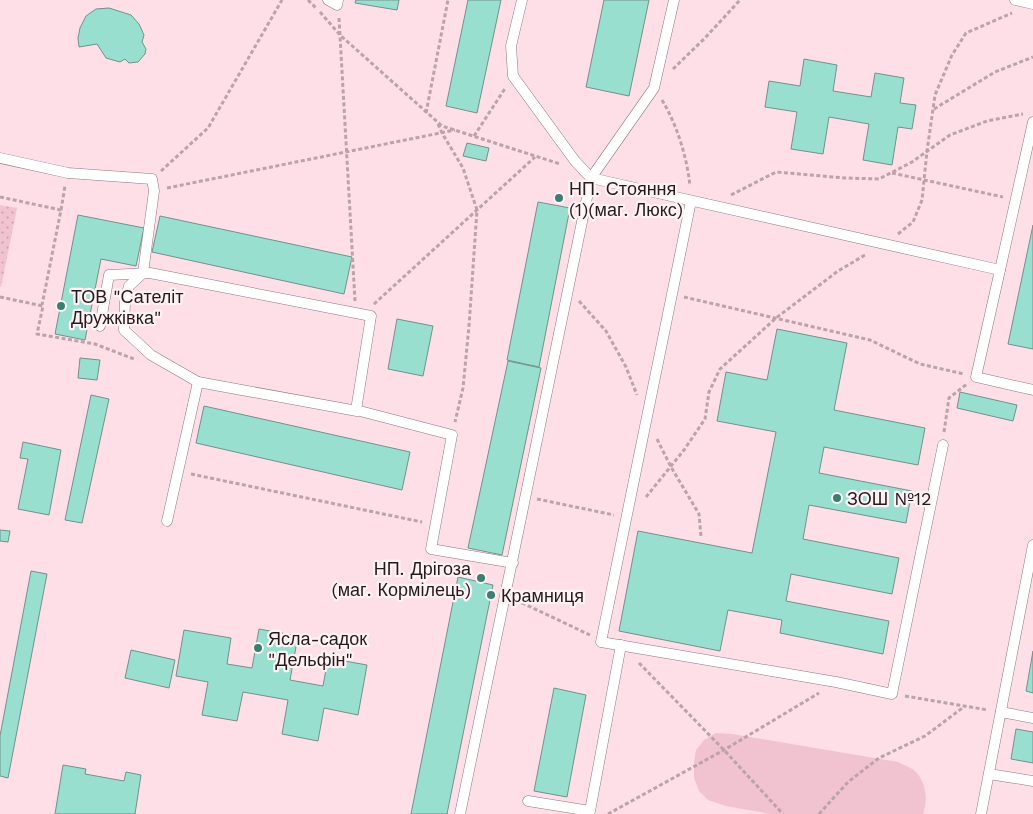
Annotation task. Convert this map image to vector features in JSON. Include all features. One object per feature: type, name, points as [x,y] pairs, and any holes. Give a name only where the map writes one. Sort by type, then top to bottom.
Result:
[{"type":"lane","points":[[522,0],[511,46],[513,76],[575,161],[588,175],[691,201],[1000,270]]},
{"type":"lane","points":[[460,814],[513,563],[588,175],[654,88],[674,0]]},
{"type":"lane","points":[[1015,0],[1032,3]]},
{"type":"lane","points":[[1033,122],[976,377],[1033,390]]},
{"type":"lane","points":[[0,158],[68,173],[152,179],[154,191],[143,273],[129,286],[125,302],[124,330],[151,355],[198,382],[357,411],[452,435],[430,549],[513,563]]},
{"type":"lane","points":[[691,201],[601,642],[836,682],[892,694],[943,445]]},
{"type":"lane","points":[[100,326],[109,275],[150,272],[371,316],[357,411]]},
{"type":"lane","points":[[167,521],[198,382]]},
{"type":"lane","points":[[981,814],[1033,545]]},
{"type":"lane","points":[[528,801],[590,813],[620,645]]},
{"type":"lane","points":[[1001,712],[1033,718]]},
{"type":"lane","points":[[989,774],[1033,781]]},
{"type":"path","points":[[152,179],[208,128],[282,0]]},
{"type":"path","points":[[308,0],[340,35],[442,126],[588,175]]},
{"type":"path","points":[[426,113],[448,0]]},
{"type":"path","points":[[691,201],[688,172],[672,117],[654,88],[705,38],[740,0]]},
{"type":"path","points":[[334,2],[340,35],[359,313]]},
{"type":"path","points":[[644,498],[684,450],[705,419],[709,392],[720,368],[776,318],[838,271],[884,244],[913,222],[922,200],[927,151],[936,95],[952,55],[966,33],[1000,20],[1032,3]]},
{"type":"path","points":[[933,109],[995,72],[1033,57]]},
{"type":"path","points":[[474,136],[513,76]]},
{"type":"path","points":[[714,206],[738,190],[776,172],[845,178],[879,178],[912,162],[950,135],[987,121],[1024,113]]},
{"type":"path","points":[[437,122],[463,168],[477,210],[464,379],[452,435]]},
{"type":"path","points":[[154,191],[456,130]]},
{"type":"path","points":[[359,313],[536,156]]},
{"type":"path","points":[[68,173],[38,334],[95,344],[142,362]]},
{"type":"path","points":[[890,173],[1016,200]]},
{"type":"path","points":[[0,197],[60,210]]},
{"type":"path","points":[[672,294],[870,340],[920,364],[976,377]]},
{"type":"path","points":[[0,297],[42,305]]},
{"type":"path","points":[[943,445],[949,398],[976,377]]},
{"type":"path","points":[[178,471],[435,524]]},
{"type":"path","points":[[526,496],[627,517]]},
{"type":"path","points":[[506,595],[602,640]]},
{"type":"path","points":[[620,645],[724,750],[783,814]]},
{"type":"path","points":[[608,814],[724,750],[836,682]]},
{"type":"path","points":[[892,694],[1001,712]]},
{"type":"path","points":[[819,814],[848,782],[879,758],[925,736],[965,706]]},
{"type":"shaded area","points":[[0,205],[17,208],[1,287],[0,286]]},
{"type":"shaded area","points":[[716,733],[732,734],[898,762],[914,770],[922,781],[926,797],[925,809],[923,814],[771,814],[726,806],[708,800],[699,791],[694,778],[694,762],[696,750],[704,740]]},
{"type":"building","points":[[356,0],[399,0],[397,10],[355,3]]},
{"type":"building","points":[[468,0],[501,0],[477,113],[446,106]]},
{"type":"building","points":[[604,0],[649,0],[629,96],[586,87]]},
{"type":"building","points":[[109,8],[131,15],[139,24],[144,35],[142,42],[146,49],[145,54],[138,62],[129,63],[125,59],[120,62],[106,58],[97,44],[79,47],[80,28],[86,16],[96,9]]},
{"type":"building","points":[[804,59],[837,65],[833,91],[871,97],[875,73],[904,78],[900,103],[916,105],[912,129],[898,127],[892,165],[863,160],[869,124],[829,117],[823,154],[791,149],[797,112],[765,107],[769,81],[800,86]]},
{"type":"building","points":[[467,143],[489,148],[486,161],[463,156]]},
{"type":"building","points":[[538,202],[570,208],[539,367],[507,360]]},
{"type":"building","points":[[78,215],[144,228],[136,266],[101,259],[85,340],[55,334]]},
{"type":"building","points":[[160,216],[352,257],[344,294],[152,252]]},
{"type":"building","points":[[1033,225],[1033,349],[1008,344]]},
{"type":"building","points":[[397,319],[433,326],[423,376],[388,369]]},
{"type":"building","name":"ЗОШ №12","points":[[777,329],[847,343],[834,410],[925,428],[918,465],[824,447],[819,473],[912,491],[906,523],[809,505],[803,539],[899,558],[892,594],[791,574],[786,601],[889,621],[883,654],[780,633],[782,620],[728,610],[720,651],[619,631],[638,531],[752,553],[776,432],[717,421],[726,372],[767,380]]},
{"type":"building","points":[[80,358],[100,360],[97,380],[78,378]]},
{"type":"building","points":[[508,361],[541,368],[502,555],[468,548]]},
{"type":"building","points":[[960,392],[1017,405],[1013,421],[957,408]]},
{"type":"building","points":[[91,395],[109,399],[82,523],[65,520]]},
{"type":"building","points":[[204,406],[410,452],[402,490],[196,443]]},
{"type":"building","points":[[23,442],[61,450],[49,515],[18,509],[28,459],[20,458]]},
{"type":"building","points":[[0,530],[10,531],[8,542],[0,541]]},
{"type":"building","points":[[31,571],[47,574],[8,778],[0,776],[0,736]]},
{"type":"building","points":[[458,577],[493,585],[447,814],[411,814]]},
{"type":"building","points":[[259,629],[298,636],[290,680],[323,686],[328,658],[367,665],[358,715],[324,708],[318,741],[282,734],[288,700],[243,692],[237,721],[202,715],[208,682],[176,676],[184,630],[231,638],[227,664],[252,668]]},
{"type":"building","points":[[131,650],[175,660],[169,688],[125,678]]},
{"type":"building","points":[[1033,651],[1033,693],[1026,691]]},
{"type":"building","points":[[554,688],[586,695],[567,797],[534,791]]},
{"type":"building","points":[[1016,729],[1033,732],[1033,763],[1011,759]]},
{"type":"building","points":[[63,765],[86,769],[85,774],[124,781],[126,772],[141,775],[135,814],[55,814]]},
{"type":"place","name":"НП. Стояння (1)(маг. Люкс)","points":[[559,198]]},
{"type":"place","name":"ТОВ \"Сателіт Дружківка\"","points":[[61,306]]},
{"type":"place","name":"ЗОШ №12","points":[[837,498]]},
{"type":"place","name":"НП. Дрігоза (маг. Кормілець)","points":[[481,578]]},
{"type":"place","name":"Крамниця","points":[[491,595]]},
{"type":"place","name":"Ясла-садок \"Дельфін\"","points":[[258,648]]}]
